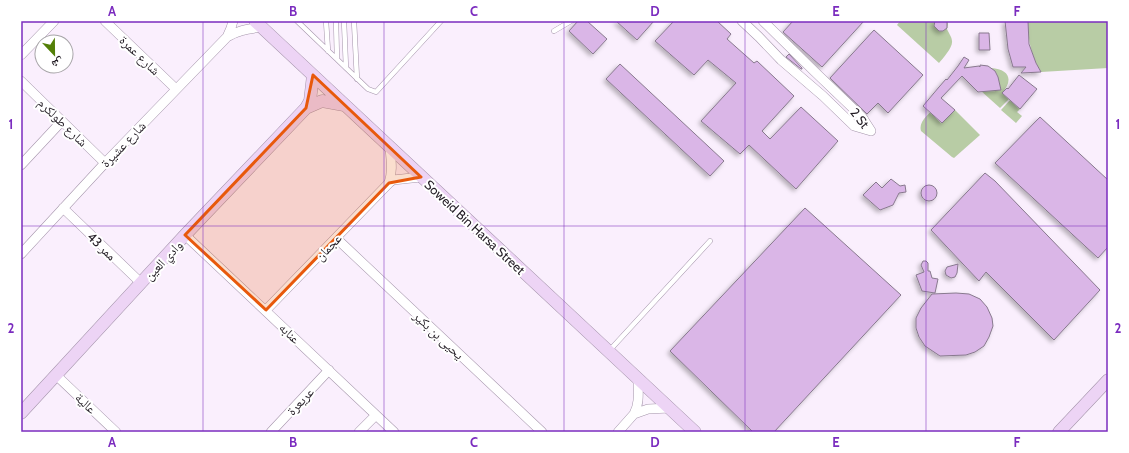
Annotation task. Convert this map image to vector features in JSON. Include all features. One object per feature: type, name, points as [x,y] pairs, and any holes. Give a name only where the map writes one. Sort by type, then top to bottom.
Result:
[{"type":"street","points":[[21,55],[54,21]]},
{"type":"street","name":"شارع عمرة","points":[[105,21],[176,89]]},
{"type":"street","name":"شارع عشيرة","points":[[227,37],[232,21]]},
{"type":"street","name":"2 St","points":[[745,22],[781,60],[854,126],[871,131],[862,117],[781,39],[768,23]]},
{"type":"street","name":"شارع عشيرة","points":[[21,254],[62,208],[227,37],[260,24]]},
{"type":"street","name":"Soweid Bin Harsa Street","points":[[260,24],[344,105],[695,432]]},
{"type":"street","points":[[770,49],[781,39]]},
{"type":"street","name":"وادي العين","points":[[21,413],[185,235],[306,108],[310,101],[313,75]]},
{"type":"street","name":"شارع طولكرم","points":[[21,81],[105,163]]},
{"type":"street","points":[[817,91],[825,82]]},
{"type":"street","name":"وادي العين","points":[[306,108],[322,101],[344,105]]},
{"type":"street","points":[[21,165],[62,121]]},
{"type":"street","points":[[389,183],[392,169],[390,148]]},
{"type":"street","points":[[389,183],[393,180],[421,177]]},
{"type":"street","name":"عجمان","points":[[266,310],[389,183]]},
{"type":"street","name":"ممر 43","points":[[62,208],[141,283]]},
{"type":"street","name":"عنابه","points":[[185,235],[394,432]]},
{"type":"street","name":"يحيى بن بكير","points":[[336,238],[542,432]]},
{"type":"street","name":"عريعرة","points":[[271,432],[329,370]]},
{"type":"street","name":"عالية","points":[[56,375],[116,432]]},
{"type":"street","points":[[618,432],[634,414],[638,407],[638,379]]},
{"type":"street","points":[[1059,432],[1108,380]]},
{"type":"street","points":[[634,414],[648,409],[670,408]]},
{"type":"street","points":[[359,432],[376,415]]},
{"type":"lane","points":[[297,21],[368,89],[376,92],[441,21]]},
{"type":"lane","points":[[326,21],[328,51]]},
{"type":"lane","points":[[336,21],[337,59]]},
{"type":"lane","points":[[344,21],[346,68]]},
{"type":"lane","points":[[354,21],[358,79]]},
{"type":"lane","points":[[554,31],[571,21]]},
{"type":"lane","points":[[608,351],[710,241]]},
{"type":"highlighted area","points":[[313,75],[421,177],[389,183],[266,310],[185,235],[306,108]]},
{"type":"green space","points":[[900,21],[947,21],[947,29],[952,43],[939,63],[897,25]]},
{"type":"green space","points":[[1028,21],[1108,21],[1108,68],[1041,72],[1031,48]]},
{"type":"green space","points":[[991,68],[1002,70],[1006,73],[1009,80],[1002,93],[1009,99],[1000,108],[981,91],[997,90],[998,78],[996,73]]},
{"type":"green space","points":[[1010,100],[1020,109],[1017,112],[1022,116],[1016,123],[1001,110]]},
{"type":"green space","points":[[936,107],[940,111],[935,117],[941,123],[955,110],[980,135],[954,158],[921,131],[921,124]]},
{"type":"building","points":[[578,21],[587,21],[607,39],[593,54],[569,31]]},
{"type":"building","points":[[616,21],[654,21],[637,40]]},
{"type":"building","points":[[674,21],[717,21],[731,34],[727,39],[754,63],[757,61],[794,96],[762,131],[770,139],[801,107],[838,141],[796,189],[749,145],[740,154],[701,121],[736,83],[708,60],[694,75],[655,41]]},
{"type":"building","points":[[793,21],[864,21],[822,67],[783,32]]},
{"type":"building","points":[[935,21],[947,21],[947,28],[943,31],[939,31],[934,26]]},
{"type":"building","points":[[1005,21],[1028,21],[1029,44],[1041,72],[1021,73],[1026,67],[1013,67],[1008,49]]},
{"type":"building","points":[[874,30],[923,75],[888,113],[878,103],[867,114],[830,78]]},
{"type":"building","points":[[979,33],[989,33],[990,50],[979,50]]},
{"type":"building","points":[[789,54],[802,68],[802,69],[786,57]]},
{"type":"building","points":[[964,57],[969,60],[964,68],[980,67],[980,65],[988,66],[995,71],[1001,90],[978,92],[962,76],[941,98],[955,110],[942,123],[923,106],[946,79],[947,80]]},
{"type":"building","points":[[620,64],[724,161],[710,176],[606,79]]},
{"type":"building","points":[[1019,75],[1037,89],[1020,109],[1002,93],[1007,88],[1008,89]]},
{"type":"building","points":[[1040,117],[1108,180],[1108,247],[1098,258],[995,163]]},
{"type":"building","points":[[985,173],[995,181],[1100,290],[1054,340],[986,272],[979,281],[931,230]]},
{"type":"building","points":[[891,179],[900,186],[905,185],[906,192],[899,193],[893,205],[880,210],[863,195],[876,182],[882,188]]},
{"type":"building","points":[[929,185],[935,187],[937,193],[935,199],[929,201],[923,199],[921,193],[923,187]]},
{"type":"building","points":[[805,208],[901,295],[774,432],[753,432],[670,351]]},
{"type":"building","points":[[923,261],[928,263],[928,271],[930,271],[932,278],[938,279],[935,293],[922,291],[916,275],[924,272],[921,265]]},
{"type":"building","points":[[958,264],[955,277],[951,278],[946,275],[945,271],[947,267]]},
{"type":"building","points":[[932,294],[969,294],[980,299],[987,307],[992,318],[993,326],[984,346],[975,352],[966,355],[940,356],[925,346],[919,337],[916,328],[916,318],[921,308]]}]
